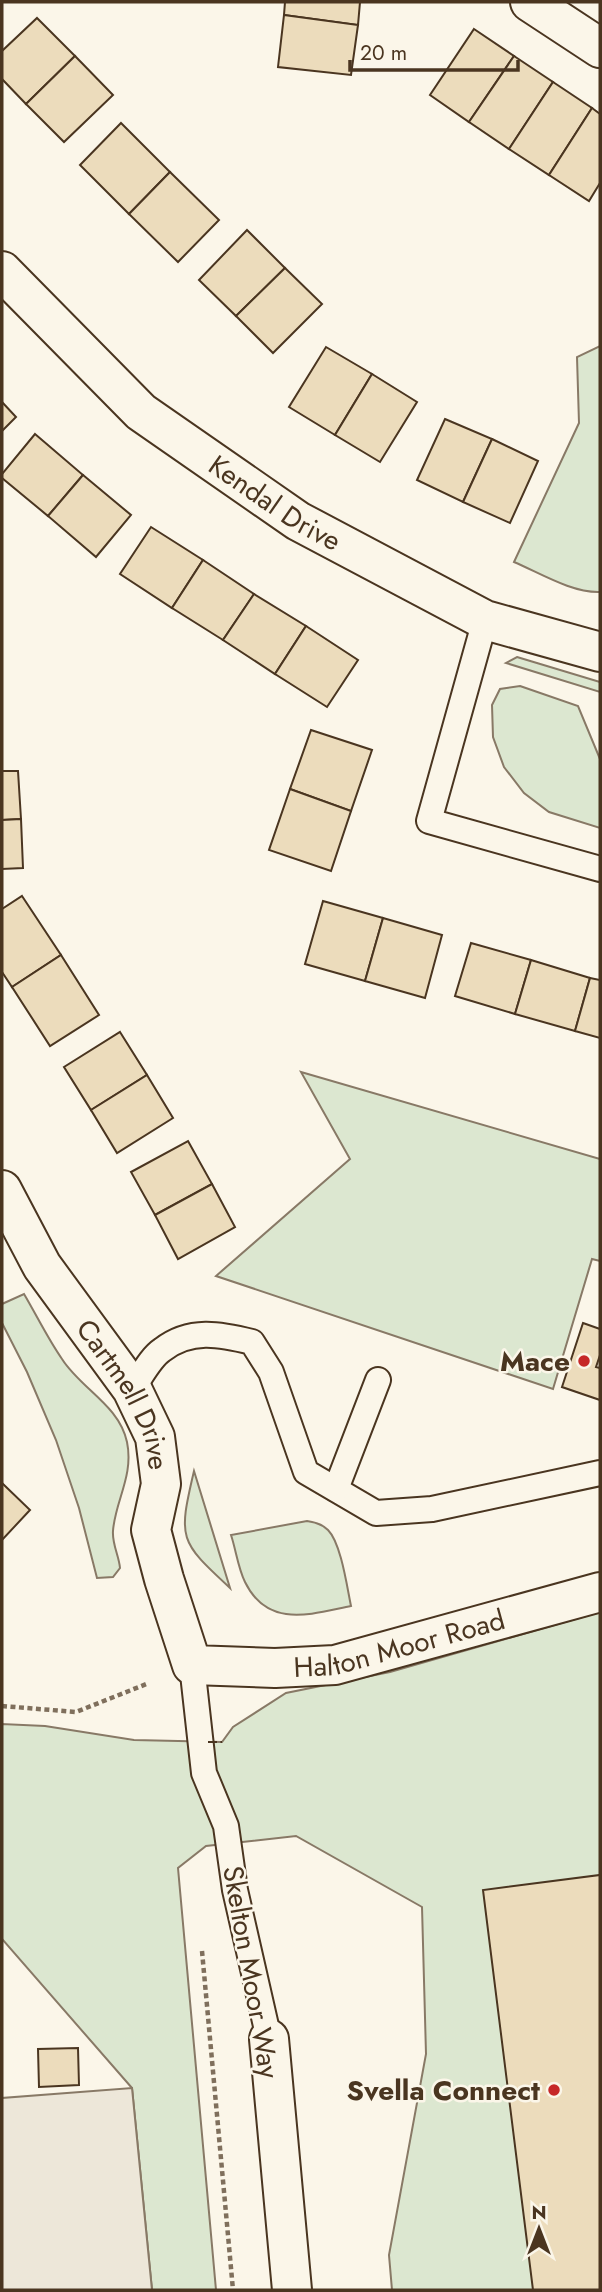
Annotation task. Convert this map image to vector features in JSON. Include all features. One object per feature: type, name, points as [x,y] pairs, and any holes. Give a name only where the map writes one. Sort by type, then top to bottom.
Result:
[{"type":"street","points":[[530,2],[600,48]]},
{"type":"street","name":"Kendal Drive","points":[[2,271],[141,412],[298,521],[485,620],[600,652]]},
{"type":"street","name":"Cartmell Drive","points":[[2,1190],[42,1266],[132,1389],[155,1437],[161,1484],[151,1530],[192,1665]]},
{"type":"street","name":"Halton Moor Road","points":[[192,1665],[275,1668],[335,1665],[600,1592]]},
{"type":"street","name":"Skelton Moor Way","points":[[269,2039],[292,2290]]},
{"type":"lane","points":[[485,620],[429,821],[600,869]]},
{"type":"lane","points":[[132,1389],[161,1350],[188,1336],[217,1333],[252,1342],[271,1373],[306,1472],[376,1513],[432,1509],[600,1473]]},
{"type":"lane","points":[[336,1489],[378,1380]]},
{"type":"lane","name":"Cartmell Drive","points":[[192,1665],[201,1742]]},
{"type":"lane","name":"Skelton Moor Way","points":[[201,1742],[204,1773],[226,1826],[234,1890],[269,2039]]},
{"type":"path","points":[[2,1706],[76,1713],[192,1665]]},
{"type":"path","points":[[202,1942],[233,2290]]},
{"type":"green space","points":[[600,346],[600,592],[567,586],[514,562],[579,423],[577,357]]},
{"type":"green space","points":[[517,657],[600,682],[600,692],[506,663]]},
{"type":"green space","points":[[520,686],[578,706],[600,759],[600,828],[549,812],[524,793],[504,767],[493,737],[492,705],[500,689]]},
{"type":"green space","points":[[301,1072],[600,1159],[600,1261],[592,1259],[553,1389],[216,1276],[350,1159]]},
{"type":"green space","points":[[24,1294],[70,1370],[108,1407],[123,1429],[127,1442],[128,1466],[114,1520],[114,1541],[120,1568],[113,1577],[97,1578],[79,1508],[56,1440],[27,1372],[2,1323],[2,1304]]},
{"type":"green space","points":[[194,1471],[230,1588],[201,1559],[187,1537],[186,1511]]},
{"type":"green space","points":[[307,1521],[323,1526],[333,1536],[343,1566],[351,1606],[306,1614],[278,1612],[266,1607],[255,1597],[245,1582],[231,1535]]},
{"type":"green space","points":[[600,1612],[600,2290],[392,2290],[389,2255],[426,2054],[422,1907],[296,1836],[206,1846],[178,1868],[216,2290],[152,2290],[132,2088],[2,1939],[2,1724],[45,1726],[134,1740],[222,1742],[233,1727],[286,1693],[390,1672]]},
{"type":"shaded area","points":[[132,2088],[152,2290],[2,2290],[2,2098]]},
{"type":"building","points":[[285,2],[360,2],[358,25],[284,15]]},
{"type":"building","points":[[284,15],[358,25],[351,75],[278,67]]},
{"type":"building","points":[[37,18],[75,56],[26,104],[2,79],[2,51]]},
{"type":"building","points":[[474,29],[514,56],[469,122],[430,95]]},
{"type":"building","points":[[75,56],[113,95],[64,142],[26,104]]},
{"type":"building","points":[[514,56],[553,82],[509,149],[469,122]]},
{"type":"building","points":[[553,82],[592,108],[549,175],[509,149]]},
{"type":"building","points":[[592,108],[600,114],[600,183],[589,201],[549,175]]},
{"type":"building","points":[[121,123],[170,172],[129,214],[80,165]]},
{"type":"building","points":[[170,172],[219,220],[178,262],[129,214]]},
{"type":"building","points":[[247,230],[285,268],[236,316],[199,280]]},
{"type":"building","points":[[285,268],[322,304],[273,353],[236,316]]},
{"type":"building","points":[[326,347],[372,374],[335,435],[289,407]]},
{"type":"building","points":[[372,374],[417,402],[380,462],[335,435]]},
{"type":"building","points":[[2,402],[16,417],[2,431]]},
{"type":"building","points":[[445,419],[492,439],[463,502],[417,480]]},
{"type":"building","points":[[35,434],[83,475],[48,516],[2,478],[2,474]]},
{"type":"building","points":[[492,439],[538,461],[510,523],[463,502]]},
{"type":"building","points":[[83,475],[131,515],[96,557],[48,516]]},
{"type":"building","points":[[151,527],[203,560],[172,608],[120,574]]},
{"type":"building","points":[[203,560],[254,594],[223,640],[172,608]]},
{"type":"building","points":[[254,594],[306,626],[275,674],[223,640]]},
{"type":"building","points":[[306,626],[358,660],[327,707],[275,674]]},
{"type":"building","points":[[311,730],[372,750],[351,811],[290,789]]},
{"type":"building","points":[[2,771],[18,771],[21,819],[2,820]]},
{"type":"building","points":[[290,789],[351,811],[331,871],[269,850]]},
{"type":"building","points":[[21,819],[23,868],[2,869],[2,820]]},
{"type":"building","points":[[22,896],[61,955],[12,987],[2,972],[2,909]]},
{"type":"building","points":[[323,901],[383,918],[365,981],[305,964]]},
{"type":"building","points":[[383,918],[442,935],[425,998],[365,981]]},
{"type":"building","points":[[471,943],[531,960],[515,1014],[455,996]]},
{"type":"building","points":[[61,955],[99,1015],[50,1046],[12,987]]},
{"type":"building","points":[[531,960],[590,978],[575,1031],[515,1014]]},
{"type":"building","points":[[590,978],[600,980],[600,1038],[575,1031]]},
{"type":"building","points":[[120,1032],[147,1075],[91,1110],[64,1067]]},
{"type":"building","points":[[147,1075],[173,1118],[117,1153],[91,1110]]},
{"type":"building","points":[[188,1141],[212,1184],[155,1215],[131,1172]]},
{"type":"building","points":[[212,1184],[235,1227],[178,1259],[155,1215]]},
{"type":"building","name":"Mace","points":[[583,1323],[600,1329],[600,1355],[596,1367],[600,1368],[600,1400],[562,1387]]},
{"type":"building","points":[[2,1483],[30,1510],[2,1540]]},
{"type":"building","name":"Svella Connect","points":[[600,1875],[600,2290],[533,2290],[483,1890]]},
{"type":"building","points":[[78,2048],[79,2085],[39,2087],[38,2049]]},
{"type":"fence","points":[[208,1742],[222,1742]]},
{"type":"place","name":"Mace","points":[[584,1361]]},
{"type":"place","name":"Svella Connect","points":[[554,2090]]}]
